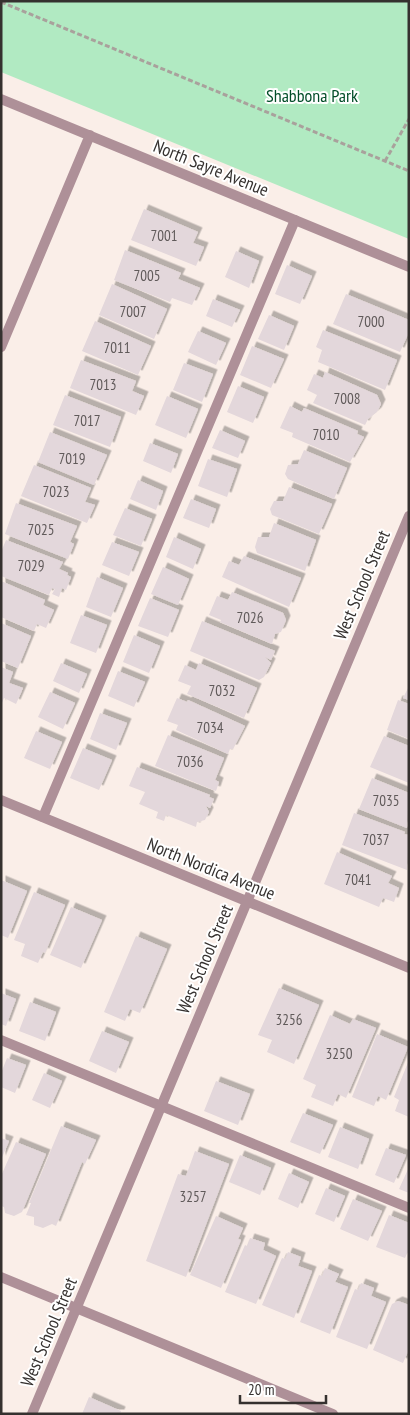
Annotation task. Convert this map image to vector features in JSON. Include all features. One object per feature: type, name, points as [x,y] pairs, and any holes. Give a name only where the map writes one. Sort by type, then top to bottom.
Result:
[{"type":"street","name":"North Sayre Avenue","points":[[1,99],[409,267]]},
{"type":"street","points":[[1,347],[90,135]]},
{"type":"street","points":[[43,817],[295,220]]},
{"type":"street","name":"West School Street","points":[[32,1414],[409,516]]},
{"type":"street","name":"North Nordica Avenue","points":[[1,800],[409,968]]},
{"type":"street","points":[[1,1040],[409,1208]]},
{"type":"street","points":[[1,1277],[333,1414]]},
{"type":"path","points":[[1,2],[409,171]]},
{"type":"path","points":[[385,161],[409,119]]},
{"type":"green space","name":"Shabbona Park","points":[[1,1],[409,1],[409,239],[1,72]]},
{"type":"building","points":[[144,209],[198,232],[193,243],[204,247],[196,266],[131,240]]},
{"type":"building","points":[[125,250],[181,273],[178,279],[200,288],[192,305],[172,298],[170,302],[114,280]]},
{"type":"building","points":[[236,251],[259,261],[249,288],[225,277]]},
{"type":"building","points":[[287,265],[312,276],[300,304],[275,294]]},
{"type":"building","points":[[112,284],[167,309],[154,339],[99,315]]},
{"type":"building","points":[[346,294],[409,320],[409,332],[400,352],[333,324]]},
{"type":"building","points":[[213,299],[240,310],[232,327],[206,316]]},
{"type":"building","points":[[269,315],[294,326],[284,350],[258,339]]},
{"type":"building","points":[[95,321],[151,346],[138,375],[82,351]]},
{"type":"building","points":[[323,330],[397,360],[385,390],[318,362],[322,350],[316,347]]},
{"type":"building","points":[[198,331],[226,343],[216,365],[188,352]]},
{"type":"building","points":[[252,346],[284,359],[271,388],[240,375]]},
{"type":"building","points":[[81,360],[136,381],[132,391],[144,396],[136,415],[70,388]]},
{"type":"building","points":[[184,363],[213,374],[202,402],[173,390]]},
{"type":"building","points":[[325,372],[377,395],[381,404],[377,412],[368,419],[365,425],[313,403],[317,395],[307,390],[314,374],[323,378]]},
{"type":"building","points":[[238,386],[264,397],[253,423],[227,412]]},
{"type":"building","points":[[65,395],[121,417],[110,447],[53,425]]},
{"type":"building","points":[[167,396],[198,409],[186,438],[155,425]]},
{"type":"building","points":[[290,406],[302,412],[304,408],[358,431],[357,434],[364,437],[350,462],[292,437],[293,433],[280,428]]},
{"type":"building","points":[[220,430],[245,441],[238,458],[212,448]]},
{"type":"building","points":[[50,432],[107,455],[94,485],[38,462]]},
{"type":"building","points":[[150,443],[178,454],[171,473],[143,461]]},
{"type":"building","points":[[304,450],[347,468],[334,499],[288,479],[285,474],[288,465],[298,464]]},
{"type":"building","points":[[208,459],[237,469],[227,497],[198,486]]},
{"type":"building","points":[[34,465],[91,488],[85,502],[95,505],[87,523],[21,496]]},
{"type":"building","points":[[138,480],[163,491],[156,510],[130,499]]},
{"type":"building","points":[[289,487],[332,504],[319,534],[272,515],[270,509],[274,501],[283,501]]},
{"type":"building","points":[[191,499],[216,509],[209,528],[183,518]]},
{"type":"building","points":[[16,503],[77,526],[70,542],[74,544],[68,559],[5,534]]},
{"type":"building","points":[[125,508],[152,519],[141,546],[113,535]]},
{"type":"building","points":[[274,523],[316,540],[305,571],[257,553],[255,547],[258,537],[269,537]]},
{"type":"building","points":[[174,537],[201,549],[193,569],[166,557]]},
{"type":"building","points":[[6,540],[63,562],[59,569],[68,573],[67,575],[71,577],[66,590],[62,588],[59,597],[52,594],[55,589],[52,588],[49,595],[1,576],[1,552]]},
{"type":"building","points":[[112,542],[139,552],[129,576],[102,565]]},
{"type":"building","points":[[244,556],[301,578],[289,607],[222,577],[229,561],[239,565]]},
{"type":"building","points":[[163,567],[189,579],[178,605],[151,594]]},
{"type":"building","points":[[97,577],[123,588],[111,617],[86,607]]},
{"type":"building","points":[[1,581],[45,600],[43,605],[54,610],[46,628],[37,624],[34,631],[1,617]]},
{"type":"building","points":[[232,592],[283,613],[286,620],[281,632],[275,634],[272,644],[220,622],[221,620],[209,615],[217,596],[228,600]]},
{"type":"building","points":[[150,598],[179,610],[168,637],[138,626]]},
{"type":"building","points":[[81,615],[107,625],[96,653],[70,643]]},
{"type":"building","points":[[202,621],[275,651],[271,660],[265,657],[271,663],[264,677],[259,680],[190,651]]},
{"type":"building","points":[[1,623],[31,636],[18,668],[1,661]]},
{"type":"building","points":[[134,635],[160,646],[149,673],[123,662]]},
{"type":"building","points":[[61,663],[87,674],[79,693],[53,681]]},
{"type":"building","points":[[199,663],[257,688],[244,718],[187,694],[191,686],[178,681],[185,665],[196,670]]},
{"type":"building","points":[[1,667],[13,672],[9,683],[23,688],[16,704],[4,698],[1,705]]},
{"type":"building","points":[[118,671],[145,682],[134,707],[108,696]]},
{"type":"building","points":[[409,686],[409,700],[403,698]]},
{"type":"building","points":[[50,692],[75,703],[63,729],[38,717]]},
{"type":"building","points":[[177,698],[187,702],[188,700],[245,726],[233,749],[230,749],[228,754],[176,730],[178,725],[167,721]]},
{"type":"building","points":[[398,700],[409,704],[409,739],[387,730]]},
{"type":"building","points":[[100,713],[127,723],[116,750],[90,739]]},
{"type":"building","points":[[36,731],[62,742],[50,769],[24,758]]},
{"type":"building","points":[[168,735],[224,758],[215,780],[219,782],[216,791],[155,766]]},
{"type":"building","points":[[384,736],[409,746],[409,783],[370,767]]},
{"type":"building","points":[[83,748],[112,760],[99,790],[70,778]]},
{"type":"building","points":[[137,767],[210,795],[209,797],[214,799],[210,808],[206,806],[209,812],[205,820],[197,822],[196,827],[166,815],[164,821],[156,818],[158,812],[139,804],[145,792],[129,786]]},
{"type":"building","points":[[372,778],[409,793],[407,828],[359,809]]},
{"type":"building","points":[[354,813],[409,835],[407,870],[342,845]]},
{"type":"building","points":[[337,852],[392,876],[388,883],[399,888],[394,902],[383,898],[379,907],[324,884]]},
{"type":"building","points":[[1,880],[27,891],[8,938],[1,935]]},
{"type":"building","points":[[34,892],[65,905],[45,953],[43,952],[38,963],[21,956],[25,944],[14,940]]},
{"type":"building","points":[[71,907],[102,920],[81,968],[50,955]]},
{"type":"building","points":[[136,936],[167,949],[140,1013],[130,1009],[125,1021],[104,1012]]},
{"type":"building","points":[[279,988],[319,1005],[294,1064],[267,1052],[272,1040],[258,1035]]},
{"type":"building","points":[[1,993],[16,999],[6,1026],[1,1024]]},
{"type":"building","points":[[30,1002],[56,1012],[45,1041],[19,1031]]},
{"type":"building","points":[[330,1015],[350,1024],[353,1019],[376,1028],[346,1098],[338,1094],[333,1106],[311,1097],[316,1085],[303,1079]]},
{"type":"building","points":[[102,1031],[129,1042],[116,1073],[89,1061]]},
{"type":"building","points":[[377,1034],[408,1047],[386,1100],[378,1096],[374,1106],[352,1097]]},
{"type":"building","points":[[7,1058],[26,1065],[15,1093],[1,1087],[1,1073]]},
{"type":"building","points":[[409,1060],[409,1117],[395,1111],[399,1100],[394,1097]]},
{"type":"building","points":[[44,1073],[62,1081],[50,1108],[32,1100]]},
{"type":"building","points":[[216,1081],[250,1094],[238,1125],[204,1111]]},
{"type":"building","points":[[303,1113],[333,1125],[320,1154],[290,1142]]},
{"type":"building","points":[[61,1126],[96,1140],[85,1164],[82,1162],[56,1226],[52,1224],[43,1228],[34,1225],[34,1217],[26,1215],[31,1203],[29,1203]]},
{"type":"building","points":[[340,1127],[369,1139],[358,1169],[328,1157]]},
{"type":"building","points":[[1,1138],[9,1141],[1,1160]]},
{"type":"building","points":[[16,1142],[46,1154],[22,1212],[14,1216],[5,1213],[4,1207],[1,1206],[1,1176]]},
{"type":"building","points":[[386,1148],[406,1155],[394,1183],[375,1175]]},
{"type":"building","points":[[195,1151],[229,1164],[186,1277],[146,1261],[178,1174],[186,1176]]},
{"type":"building","points":[[240,1155],[271,1168],[260,1195],[229,1182]]},
{"type":"building","points":[[409,1167],[409,1193],[399,1189]]},
{"type":"building","points":[[289,1173],[309,1182],[298,1208],[278,1199]]},
{"type":"building","points":[[326,1188],[345,1196],[334,1222],[315,1214]]},
{"type":"building","points":[[353,1199],[382,1211],[368,1241],[340,1229]]},
{"type":"building","points":[[389,1215],[409,1223],[409,1249],[405,1258],[376,1247]]},
{"type":"building","points":[[216,1216],[243,1228],[238,1239],[241,1240],[221,1288],[190,1275]]},
{"type":"building","points":[[250,1238],[265,1243],[263,1250],[276,1256],[256,1304],[225,1292],[245,1245],[247,1246]]},
{"type":"building","points":[[288,1252],[301,1257],[298,1266],[312,1271],[294,1318],[262,1305],[282,1258],[285,1259]]},
{"type":"building","points":[[325,1268],[339,1274],[335,1282],[348,1287],[330,1334],[300,1322],[319,1275],[322,1276]]},
{"type":"building","points":[[361,1283],[374,1288],[371,1296],[386,1302],[367,1349],[336,1337],[355,1289],[358,1290]]},
{"type":"building","points":[[398,1301],[409,1305],[409,1349],[403,1363],[373,1350],[392,1304]]},
{"type":"building","points":[[89,1397],[121,1411],[120,1414],[82,1414]]}]
